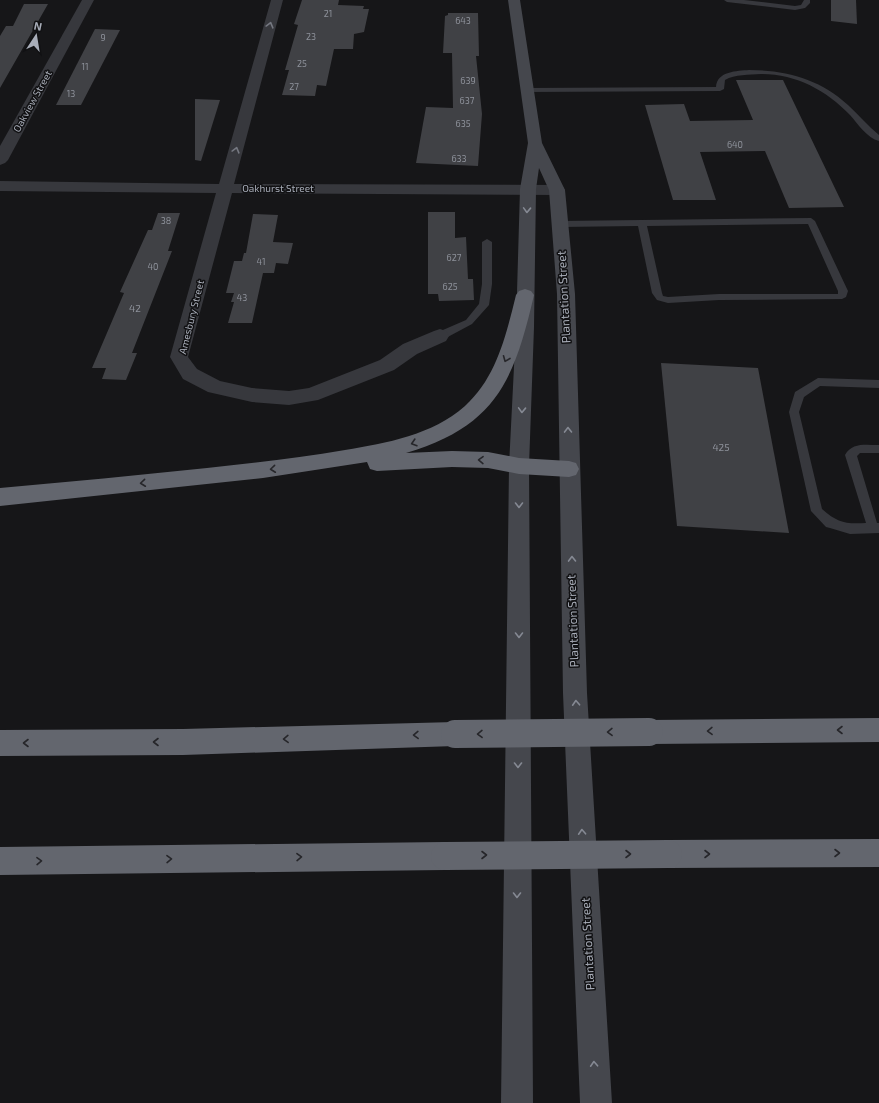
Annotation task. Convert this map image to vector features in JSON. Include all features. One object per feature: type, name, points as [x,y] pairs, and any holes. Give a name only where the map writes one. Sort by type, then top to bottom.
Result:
[{"type":"highway","points":[[304,466],[395,449],[430,438],[453,426],[472,411],[494,385],[514,338],[525,294]]},
{"type":"highway","points":[[0,497],[304,466],[488,460],[519,466],[569,469]]},
{"type":"highway","points":[[0,743],[183,742],[455,734],[879,730]]},
{"type":"highway","points":[[0,861],[879,853]]},
{"type":"main road","name":"Plantation Street","points":[[514,0],[535,143],[557,190],[566,294],[575,687],[596,1103]]},
{"type":"main road","name":"Plantation Street","points":[[516,1103],[519,466],[528,189],[535,143]]},
{"type":"street","name":"Oakview Street","points":[[0,160],[88,0]]},
{"type":"street","name":"Amesbury Street","points":[[277,0],[179,357],[190,374],[215,387],[252,395],[289,398],[311,395],[387,365],[410,349],[440,336]]},
{"type":"street","name":"Oakhurst Street","points":[[0,186],[557,190]]},
{"type":"lane","points":[[727,0],[795,8],[803,7],[807,3],[807,0]]},
{"type":"lane","points":[[527,90],[720,89],[720,80],[728,75],[747,73],[782,74],[807,80],[831,94],[879,139]]},
{"type":"lane","points":[[560,224],[642,223],[811,221],[843,291],[843,295],[839,297],[719,297],[668,300],[660,298],[657,293],[642,223]]},
{"type":"lane","points":[[440,336],[469,322],[484,305],[487,284],[487,242]]},
{"type":"lane","points":[[879,384],[818,382],[799,395],[794,412],[816,511],[830,523],[850,529],[876,528],[851,455],[858,449],[879,449]]},
{"type":"building","points":[[302,0],[339,0],[338,5],[364,6],[363,9],[369,9],[364,32],[354,34],[353,49],[334,49],[326,86],[317,85],[315,96],[282,95],[289,70],[285,70],[298,25],[294,24]]},
{"type":"building","points":[[831,0],[856,0],[857,24],[831,21]]},
{"type":"building","points":[[24,4],[48,4],[0,88],[0,36],[6,26],[13,26]]},
{"type":"building","points":[[448,13],[478,13],[479,56],[476,56],[482,114],[478,166],[416,163],[426,107],[453,108],[452,53],[443,53],[445,16],[448,15]]},
{"type":"building","points":[[95,29],[120,30],[81,105],[56,105]]},
{"type":"building","points":[[736,80],[783,80],[844,207],[789,208],[765,151],[700,152],[716,200],[673,200],[645,105],[684,104],[690,121],[753,120]]},
{"type":"building","points":[[195,99],[220,100],[201,161],[195,160]]},
{"type":"building","points":[[428,212],[455,212],[455,238],[466,237],[468,279],[473,279],[474,300],[439,301],[438,294],[428,294]]},
{"type":"building","points":[[158,213],[180,213],[168,251],[172,251],[132,353],[137,353],[126,380],[102,379],[106,368],[92,368],[124,293],[120,292],[148,230],[152,230]]},
{"type":"building","points":[[253,214],[278,215],[273,242],[293,243],[288,264],[276,263],[274,273],[263,273],[252,323],[228,323],[234,302],[231,302],[234,293],[226,293],[234,261],[242,261],[244,253],[246,253]]},
{"type":"building","points":[[661,363],[758,368],[789,533],[677,526]]}]
